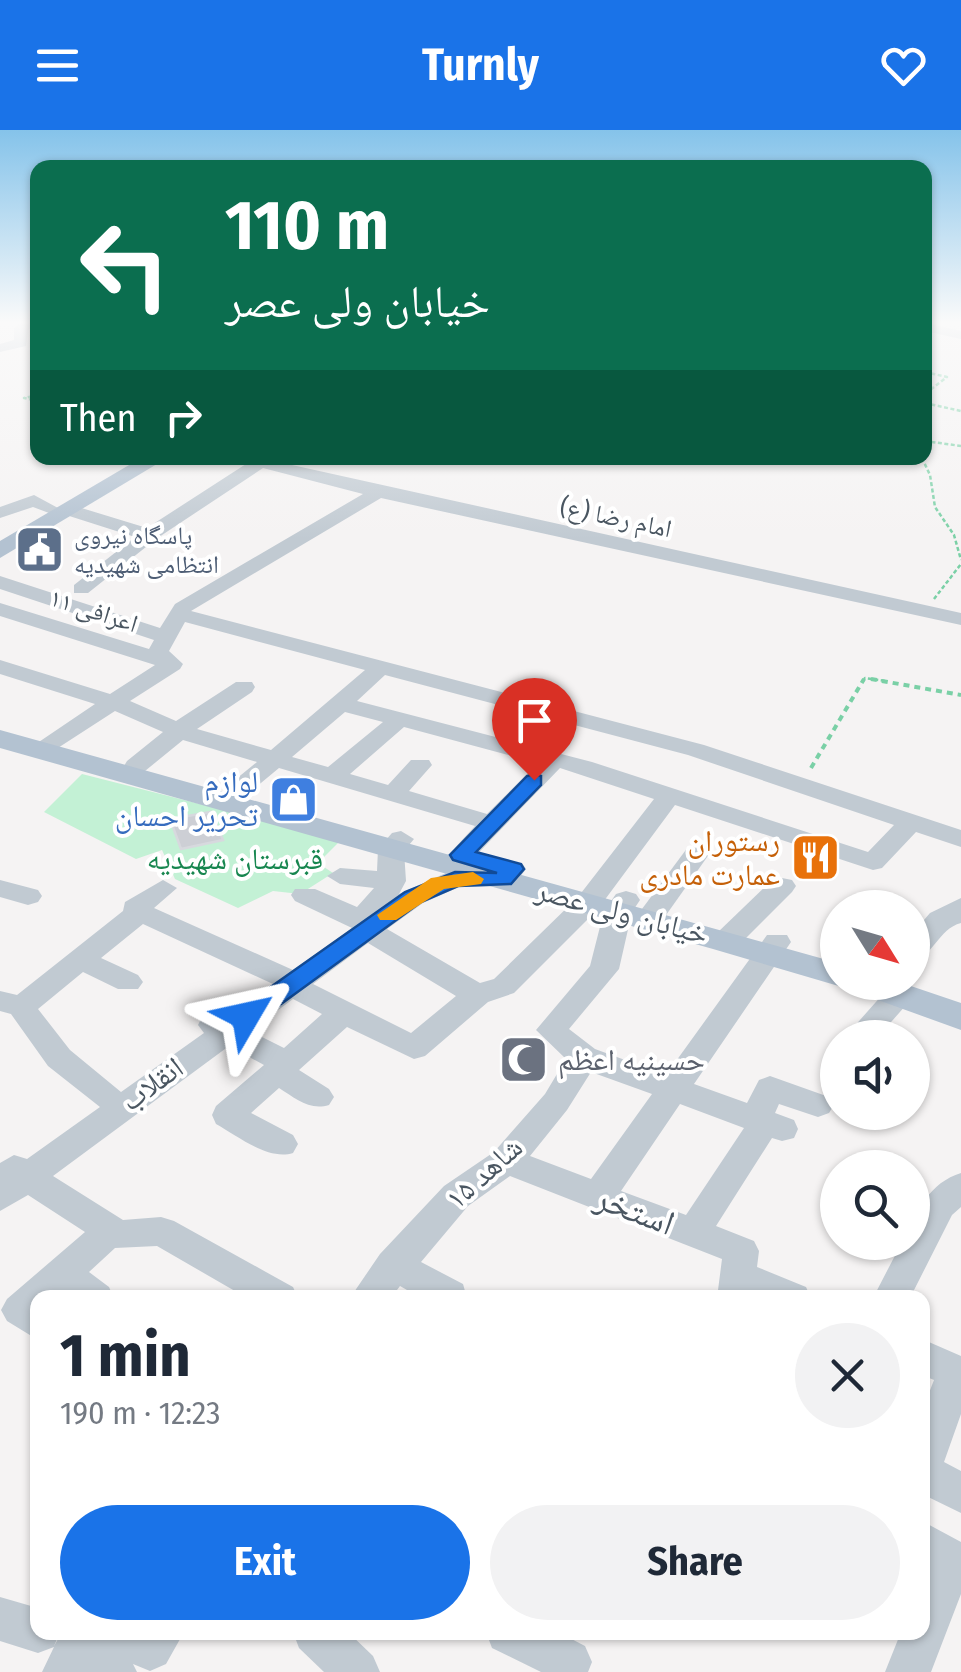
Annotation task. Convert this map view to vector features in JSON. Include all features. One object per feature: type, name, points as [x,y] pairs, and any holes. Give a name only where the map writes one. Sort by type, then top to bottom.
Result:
[{"type":"main road","points":[[0,537],[121,465]]},
{"type":"main road","points":[[0,551],[51,506],[141,465]]},
{"type":"main road","name":"خیابان ولی عصر","points":[[0,728],[44,746],[395,856],[456,860],[820,958]]},
{"type":"main road","name":"خیابان ولی عصر","points":[[0,739],[136,766],[234,793],[395,856]]},
{"type":"main road","name":"خیابان ولی عصر","points":[[773,948],[820,968]]},
{"type":"main road","points":[[930,995],[961,1002]]},
{"type":"main road","points":[[925,1000],[961,1017]]},
{"type":"street","points":[[59,628],[149,535],[249,465]]},
{"type":"street","name":"امام رضا (ع)","points":[[275,465],[378,492],[961,619]]},
{"type":"street","points":[[44,746],[172,664],[157,653],[182,608],[378,492]]},
{"type":"street","points":[[0,514],[51,506],[149,535]]},
{"type":"street","points":[[6,589],[83,600],[166,637]]},
{"type":"street","name":"اعرافی ۱۱","points":[[0,609],[172,664]]},
{"type":"street","points":[[178,614],[696,750],[961,839]]},
{"type":"street","points":[[0,667],[113,702],[180,730],[491,823]]},
{"type":"street","points":[[234,793],[381,668]]},
{"type":"street","points":[[136,766],[180,730],[244,688]]},
{"type":"street","points":[[340,704],[556,759],[873,862],[912,822]]},
{"type":"street","points":[[333,776],[400,719]]},
{"type":"street","points":[[456,860],[556,759]]},
{"type":"street","points":[[393,794],[420,765]]},
{"type":"street","points":[[670,796],[622,905],[604,968],[551,1030],[584,1056],[768,1123]]},
{"type":"street","points":[[163,888],[136,908],[286,980],[414,1048],[477,995],[504,986],[697,853]]},
{"type":"street","points":[[340,876],[395,856]]},
{"type":"street","name":"انقلاب","points":[[364,925],[382,903],[395,856]]},
{"type":"street","name":"انقلاب","points":[[10,1180],[364,925],[438,883],[508,874]]},
{"type":"street","points":[[730,935],[782,886]]},
{"type":"street","points":[[0,888],[28,896]]},
{"type":"street","points":[[305,895],[364,925],[477,995]]},
{"type":"street","points":[[930,931],[940,919],[954,916],[961,907]]},
{"type":"street","points":[[108,1098],[64,1066],[11,1004],[79,960],[140,912]]},
{"type":"street","points":[[598,1196],[773,948]]},
{"type":"street","points":[[79,960],[128,982]]},
{"type":"street","points":[[281,1144],[228,1115],[344,1012]]},
{"type":"street","points":[[218,1028],[282,1067],[318,1097]]},
{"type":"street","name":"انقلاب","points":[[10,1180],[108,1098],[218,1028]]},
{"type":"street","name":"شاهد ۱۵","points":[[374,1290],[456,1196],[506,1161],[556,1102],[584,1056]]},
{"type":"street","points":[[693,1233],[768,1123],[770,1088],[818,1105]]},
{"type":"street","name":"استخر","points":[[506,1161],[741,1251],[736,1286]]},
{"type":"street","points":[[10,1180],[118,1235],[161,1231],[266,1290]]},
{"type":"street","points":[[894,1290],[940,1205],[961,1186]]},
{"type":"street","points":[[43,1290],[110,1231]]},
{"type":"street","points":[[393,1266],[440,1290]]},
{"type":"street","points":[[63,1272],[86,1290]]},
{"type":"street","points":[[30,1301],[20,1310],[30,1318]]},
{"type":"street","points":[[930,1437],[947,1368]]},
{"type":"street","points":[[930,1474],[961,1493]]},
{"type":"street","points":[[930,1598],[945,1548]]},
{"type":"street","points":[[0,1620],[30,1629]]},
{"type":"street","points":[[65,1672],[83,1640]]},
{"type":"street","points":[[90,1640],[94,1653],[114,1672]]},
{"type":"street","points":[[323,1640],[357,1672]]},
{"type":"street","points":[[524,1640],[568,1662]]},
{"type":"street","points":[[908,1672],[918,1640]]},
{"type":"path","points":[[932,405],[961,411]]},
{"type":"path","points":[[932,442],[961,446]]},
{"type":"path","points":[[925,465],[935,507],[954,535],[961,562],[925,611]]},
{"type":"path","points":[[801,785],[865,678],[961,695]]},
{"type":"green space","name":"قبرستان شهیدیه","points":[[82,774],[341,840],[318,863],[333,873],[300,894],[273,891],[238,908],[175,879],[162,850],[136,859],[44,812]]},
{"type":"building","points":[[211,812],[223,840],[181,849],[170,819]]},
{"type":"slow traffic","points":[[388,915],[438,883],[473,879]]},
{"type":"place","name":"پاسگاه نیروی انتظامی شهیدیه","points":[[39,549]]},
{"type":"place","name":"لوازم تحریر احسان","points":[[293,799]]},
{"type":"place","name":"رستوران عمارت مادری","points":[[815,858]]},
{"type":"place","name":"حسینیه اعظم","points":[[523,1060]]},
{"type":"route","points":[[246,1016],[438,883],[455,879],[503,880],[513,869],[461,855],[534,780]]}]
